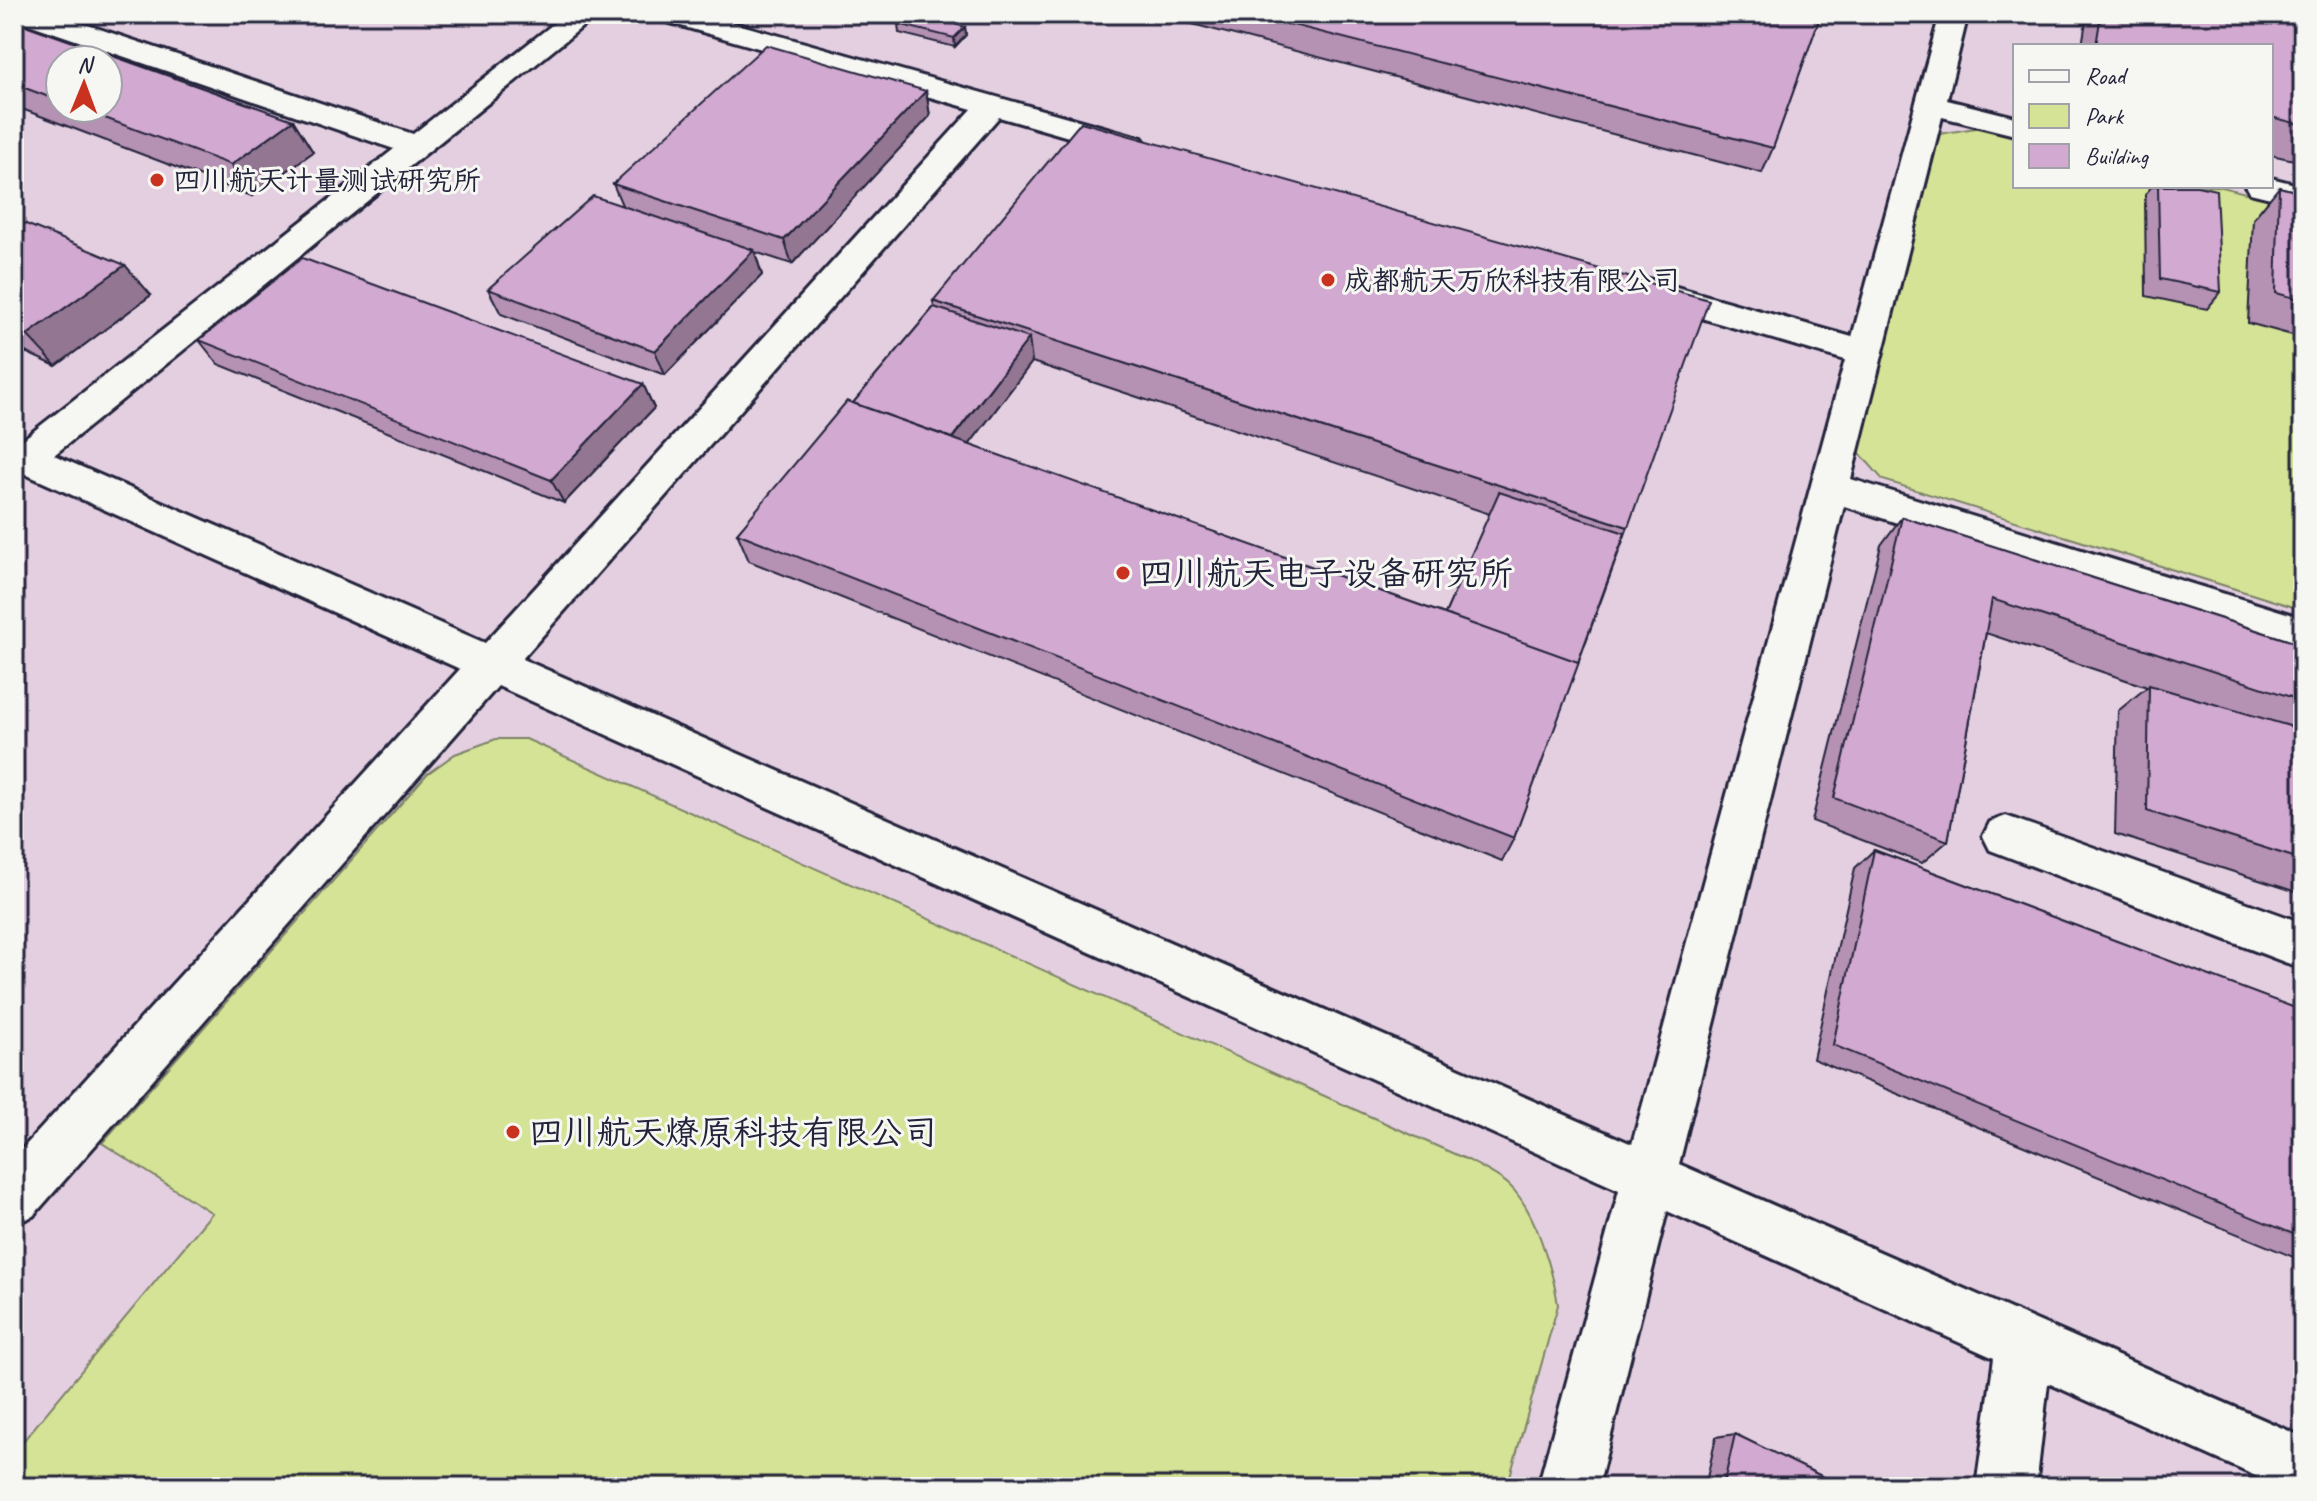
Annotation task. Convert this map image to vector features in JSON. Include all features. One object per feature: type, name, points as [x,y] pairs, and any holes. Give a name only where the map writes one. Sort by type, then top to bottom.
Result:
[{"type":"lane","points":[[27,14],[418,146]]},
{"type":"lane","points":[[584,14],[20,456],[2303,1467]]},
{"type":"lane","points":[[670,14],[1160,153]]},
{"type":"lane","points":[[1568,1487],[1954,14]]},
{"type":"lane","points":[[1930,105],[2013,126]]},
{"type":"lane","points":[[14,1197],[992,106]]},
{"type":"lane","points":[[2269,188],[2303,196]]},
{"type":"lane","points":[[1620,283],[1865,353]]},
{"type":"lane","points":[[1830,487],[2303,635]]},
{"type":"lane","points":[[2006,836],[2303,946]]},
{"type":"lane","points":[[2006,1487],[2024,1344]]},
{"type":"shaded area","points":[[14,14],[2303,14],[2303,1487],[14,1487]]},
{"type":"green space","points":[[1981,127],[2013,135],[2013,188],[2225,188],[2303,207],[2303,610],[1883,480],[1858,451],[1940,134]]},
{"type":"green space","points":[[496,739],[526,739],[1470,1161],[1504,1181],[1518,1195],[1534,1224],[1547,1258],[1558,1305],[1507,1487],[14,1487],[14,1452],[212,1213],[102,1143],[427,774],[455,754]]},
{"type":"building","points":[[907,14],[932,14],[929,17],[965,27],[954,38],[898,24]]},
{"type":"building","points":[[1250,14],[1821,14],[1773,148]]},
{"type":"building","points":[[2101,14],[2303,14],[2303,125],[2273,118],[2273,44],[2096,44]]},
{"type":"building","points":[[14,21],[79,44],[44,44],[44,95],[14,84]]},
{"type":"building","points":[[766,45],[926,91],[784,240],[613,184]]},
{"type":"building","points":[[124,60],[293,120],[231,165],[121,124],[124,124]]},
{"type":"building","points":[[1081,122],[1709,300],[1628,527],[933,301]]},
{"type":"building","points":[[2279,187],[2303,193],[2303,300],[2276,293]]},
{"type":"building","points":[[2158,188],[2216,190],[2221,292],[2160,279]]},
{"type":"building","points":[[593,196],[754,250],[655,351],[488,289]]},
{"type":"building","points":[[14,219],[125,265],[27,335],[14,330]]},
{"type":"building","points":[[302,258],[643,384],[551,480],[199,340]]},
{"type":"building","points":[[934,307],[1029,338],[952,438],[853,403]]},
{"type":"building","points":[[847,401],[1579,662],[1514,838],[737,533]]},
{"type":"building","points":[[1499,492],[1625,533],[1578,662],[1445,614]]},
{"type":"building","points":[[1902,517],[2303,645],[2303,701],[1992,599],[1948,841],[1834,798]]},
{"type":"building","points":[[2149,685],[2303,730],[2303,860],[2147,811]]},
{"type":"building","points":[[1874,850],[2303,1011],[2303,1238],[1833,1045]]},
{"type":"building","points":[[1735,1434],[1844,1487],[1723,1487]]},
{"type":"place","name":"四川航天计量测试研究所","points":[[157,180]]},
{"type":"place","name":"成都航天万欣科技有限公司","points":[[1328,280]]},
{"type":"place","name":"四川航天电子设备研究所","points":[[1123,573]]},
{"type":"place","name":"四川航天燎原科技有限公司","points":[[513,1132]]}]
